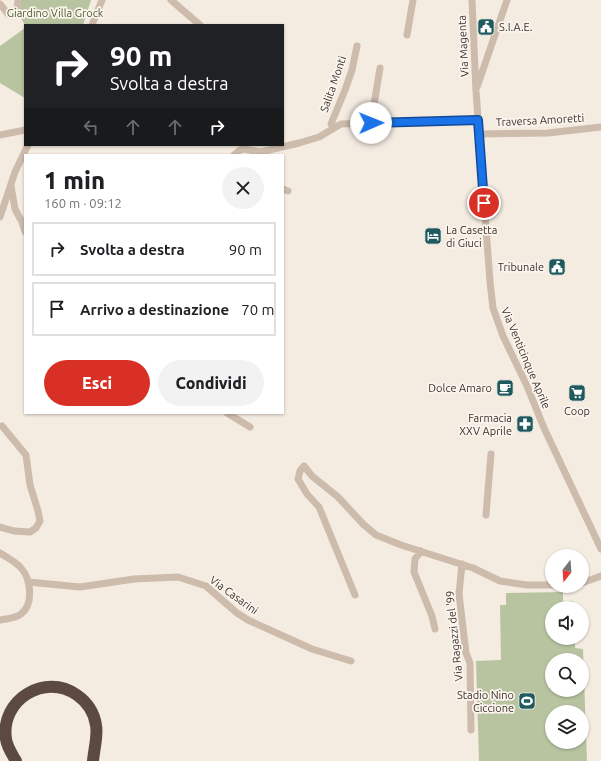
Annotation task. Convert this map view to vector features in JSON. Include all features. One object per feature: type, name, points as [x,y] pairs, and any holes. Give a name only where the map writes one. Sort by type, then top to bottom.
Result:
[{"type":"highway","points":[[16,761],[8,747],[6,739],[6,725],[12,709],[22,697],[29,692],[37,688],[52,686],[73,692],[90,707],[96,726],[93,761]]},
{"type":"street","points":[[0,4],[8,14],[13,16],[17,11],[18,0]]},
{"type":"street","points":[[92,24],[102,0]]},
{"type":"street","points":[[171,0],[199,24]]},
{"type":"street","points":[[407,35],[413,0]]},
{"type":"street","name":"Via Magenta","points":[[472,0],[476,91]]},
{"type":"street","name":"Via Venticinque Aprile","points":[[507,0],[476,91],[490,282],[494,314],[527,386],[544,428],[601,549]]},
{"type":"street","name":"Salita Monti","points":[[334,128],[330,124],[352,70],[357,46]]},
{"type":"street","points":[[371,123],[380,68]]},
{"type":"street","name":"Salita Monti","points":[[236,154],[240,150],[244,149],[261,152],[319,137],[341,124],[478,120]]},
{"type":"street","name":"Traversa Amoretti","points":[[479,134],[548,133],[601,127]]},
{"type":"street","points":[[0,134],[24,130]]},
{"type":"street","points":[[0,217],[11,184],[24,154]]},
{"type":"street","points":[[11,184],[15,209],[24,229]]},
{"type":"street","points":[[229,414],[250,427]]},
{"type":"street","points":[[0,527],[30,532],[36,528],[40,522],[30,485],[26,455],[2,426]]},
{"type":"street","points":[[486,515],[491,454]]},
{"type":"street","points":[[355,595],[319,508],[307,494],[298,479],[300,471],[304,466],[312,476],[338,497],[363,524],[376,535],[473,568],[500,581],[526,585],[545,585]]},
{"type":"street","points":[[421,551],[415,559],[413,567],[432,616],[435,629]]},
{"type":"street","points":[[0,553],[21,568],[28,582],[30,595],[28,605],[21,614],[13,618],[0,620]]},
{"type":"street","name":"Via Ragazzi del '99","points":[[462,564],[459,594],[466,653],[470,662],[471,730]]},
{"type":"street","name":"Via Casarini","points":[[28,582],[80,588],[134,579],[178,576],[206,586],[237,613],[248,620],[312,649],[351,661]]},
{"type":"street","points":[[589,580],[601,576]]},
{"type":"green space","name":"Giardino Villa Grock","points":[[21,0],[91,0],[83,24],[24,24],[19,15]]},
{"type":"green space","name":"Giardino Villa Grock","points":[[24,29],[24,97],[0,83],[0,46]]},
{"type":"green space","points":[[506,593],[563,593],[563,601],[545,601],[545,645],[575,645],[575,648],[583,649],[583,653],[545,653],[545,697],[585,697],[585,705],[545,705],[545,749],[587,749],[587,761],[479,761],[476,661],[501,660],[500,605],[506,605]]},
{"type":"place","name":"S.I.A.E.","points":[[486,27]]},
{"type":"place","name":"La Casetta di Giuci","points":[[433,236]]},
{"type":"place","name":"Tribunale","points":[[557,267]]},
{"type":"place","name":"Dolce Amaro","points":[[505,388]]},
{"type":"place","name":"Coop","points":[[577,393]]},
{"type":"place","name":"Farmacia XXV Aprile","points":[[525,424]]},
{"type":"place","name":"Stadio Nino Ciccione","points":[[527,701]]},
{"type":"route","points":[[371,123],[478,120],[484,203]]}]
